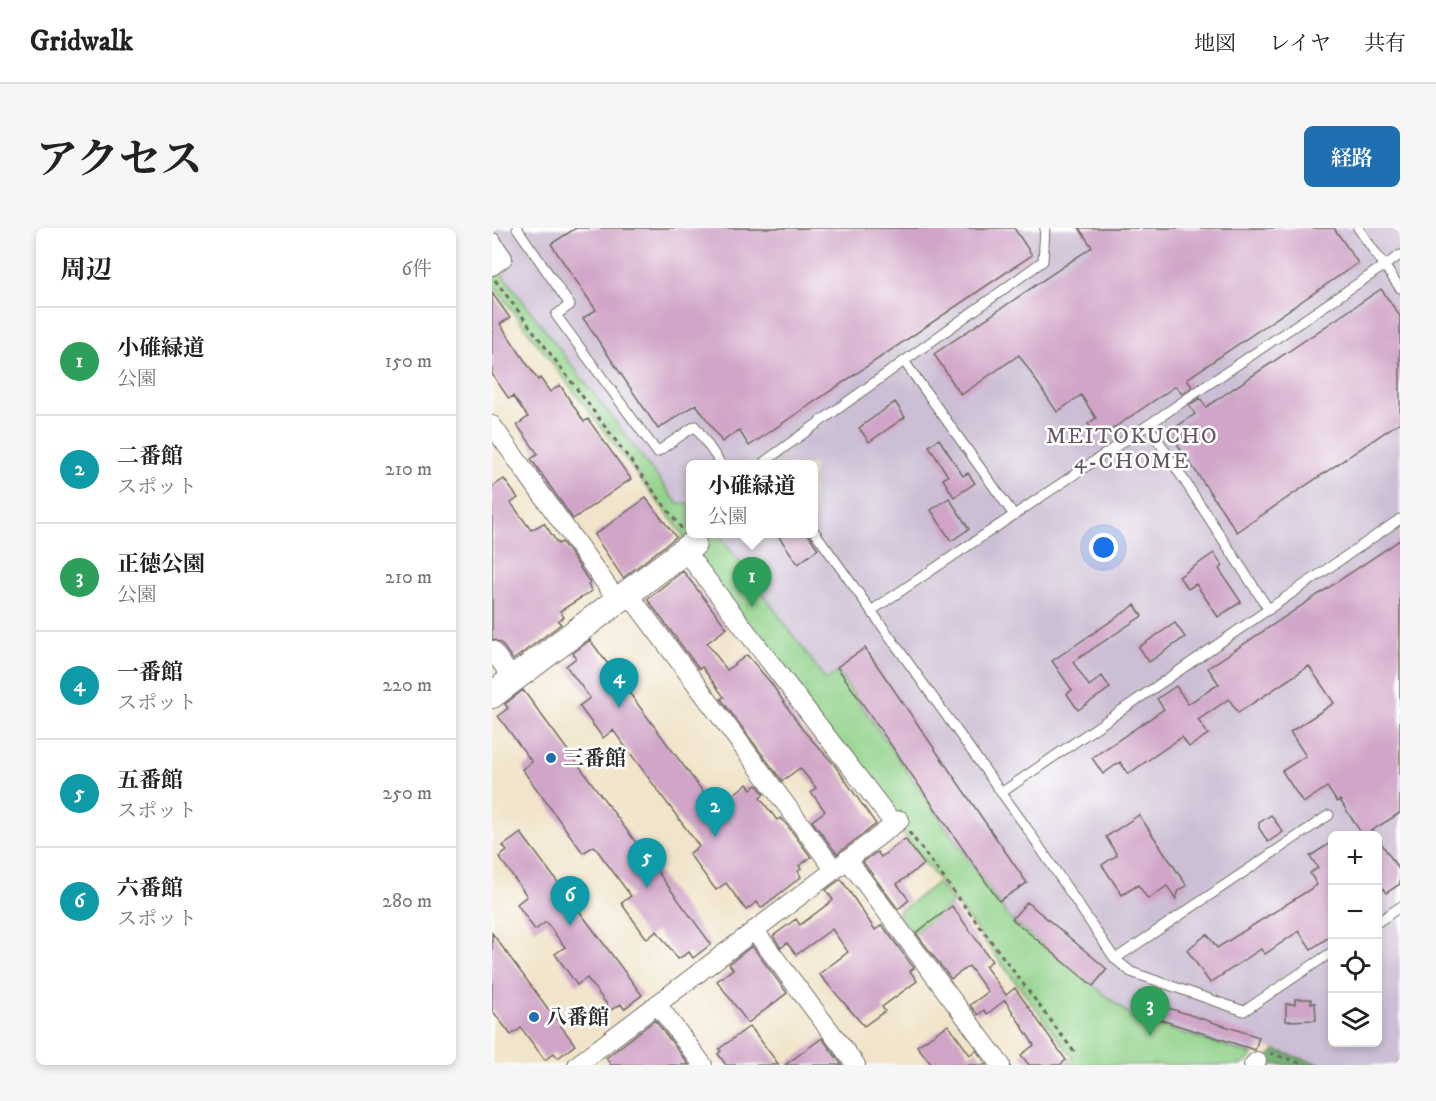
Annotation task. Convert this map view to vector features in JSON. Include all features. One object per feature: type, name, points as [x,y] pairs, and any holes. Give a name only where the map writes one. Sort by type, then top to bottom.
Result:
[{"type":"street","points":[[492,242],[503,258],[492,266]]},
{"type":"street","points":[[492,425],[623,597],[1001,1065]]},
{"type":"street","points":[[492,695],[689,548],[897,822],[577,1065]]},
{"type":"street","points":[[492,650],[513,680]]},
{"type":"street","points":[[754,930],[856,1065]]},
{"type":"street","points":[[657,1004],[703,1065]]},
{"type":"lane","points":[[517,228],[570,304],[556,315],[657,452],[695,426],[718,460]]},
{"type":"lane","points":[[768,460],[1043,261],[1045,228]]},
{"type":"lane","points":[[1358,228],[1400,288]]},
{"type":"lane","points":[[871,611],[1400,255]]},
{"type":"lane","points":[[904,361],[1014,515]]},
{"type":"lane","points":[[1148,425],[1269,610]]},
{"type":"lane","points":[[1001,793],[1400,519]]},
{"type":"lane","points":[[818,538],[1001,793],[1115,959],[1131,972],[1244,1011],[1328,955]]},
{"type":"lane","points":[[1115,959],[1329,816]]},
{"type":"lane","points":[[1382,919],[1400,907]]},
{"type":"path","points":[[1255,1063],[1267,1052],[1306,1065]]},
{"type":"shaded area","points":[[492,228],[1400,228],[1400,1065],[1322,1065],[1263,1046],[1253,1055],[1134,1018],[1009,918],[838,672],[826,680],[722,538],[818,538],[818,460],[686,460],[686,504],[678,505],[500,271],[514,261],[492,232]]},
{"type":"green space","points":[[500,271],[678,504],[686,503],[686,538],[722,538],[826,680],[838,672],[1009,918],[1134,1018],[1253,1055],[1243,1065],[1064,1065],[1073,1058],[682,542],[683,535],[492,284]]},
{"type":"green space","points":[[937,883],[953,903],[911,935],[896,914]]},
{"type":"green space","points":[[1275,1050],[1322,1065],[1262,1065]]},
{"type":"building","points":[[576,228],[1014,228],[1032,255],[749,446],[739,430],[722,442],[696,404],[658,429],[583,318],[596,310],[551,244]]},
{"type":"building","points":[[1079,228],[1334,228],[1358,263],[1187,379],[1192,387],[1182,394],[1176,386],[1106,433],[1104,429],[1096,435],[1088,424],[1096,418],[1081,395],[1057,412],[1019,355],[961,395],[934,354],[1092,247]]},
{"type":"building","points":[[1381,289],[1400,316],[1400,422],[1237,532],[1169,432],[1195,414],[1189,405],[1200,398],[1206,407]]},
{"type":"building","points":[[492,293],[510,318],[500,324],[538,380],[540,378],[550,392],[560,385],[584,422],[588,419],[631,479],[573,519],[531,459],[538,454],[517,425],[528,417],[513,396],[509,399],[492,374]]},
{"type":"building","points":[[895,402],[905,417],[869,442],[859,428]]},
{"type":"building","points":[[939,439],[963,476],[968,473],[975,483],[954,497],[943,479],[948,476],[929,446]]},
{"type":"building","points":[[504,479],[518,498],[511,503],[531,530],[544,523],[558,544],[562,542],[575,560],[590,583],[588,585],[592,591],[560,611],[564,617],[558,621],[561,624],[513,660],[501,643],[492,639],[492,487]]},
{"type":"building","points":[[646,498],[676,537],[623,578],[594,535]]},
{"type":"building","points":[[949,498],[969,529],[951,541],[931,510]]},
{"type":"building","points":[[780,538],[811,538],[818,549],[798,564]]},
{"type":"building","points":[[1400,540],[1400,813],[1371,831],[1360,831],[1340,800],[1337,802],[1327,787],[1303,803],[1282,771],[1306,756],[1290,732],[1334,703],[1309,666],[1238,713],[1229,699],[1198,720],[1208,734],[1189,747],[1182,737],[1128,774],[1120,762],[1103,774],[1092,758],[1164,709],[1157,699],[1176,686],[1188,704],[1219,684],[1208,668]]},
{"type":"building","points":[[1214,553],[1223,566],[1219,569],[1241,602],[1218,617],[1196,584],[1188,589],[1179,577]]},
{"type":"building","points":[[683,571],[727,628],[707,643],[727,670],[747,655],[771,683],[802,729],[833,763],[876,824],[837,854],[812,821],[825,811],[811,792],[816,788],[800,768],[782,781],[721,699],[724,697],[702,667],[699,669],[647,599]]},
{"type":"building","points":[[1135,605],[1142,616],[1073,662],[1089,686],[1102,676],[1110,688],[1078,710],[1067,694],[1072,690],[1052,661]]},
{"type":"building","points":[[1175,623],[1185,637],[1149,662],[1139,647]]},
{"type":"building","points":[[590,640],[715,808],[747,784],[751,789],[757,785],[764,794],[760,798],[777,820],[780,818],[787,825],[811,857],[799,866],[801,869],[798,871],[801,877],[761,908],[757,902],[746,910],[726,883],[716,890],[689,854],[699,846],[613,730],[603,738],[579,706],[590,698],[566,666],[576,658],[573,653]]},
{"type":"building","points":[[865,648],[1027,883],[999,901],[837,667]]},
{"type":"building","points":[[523,690],[711,944],[693,958],[689,952],[678,959],[657,931],[647,939],[621,903],[631,896],[594,846],[583,853],[522,769],[532,762],[498,716],[508,708],[505,704]]},
{"type":"building","points":[[1139,815],[1187,886],[1179,890],[1176,899],[1167,886],[1148,899],[1138,885],[1122,895],[1102,865],[1117,855],[1106,837]]},
{"type":"building","points":[[1271,815],[1283,832],[1268,842],[1259,828],[1259,823]]},
{"type":"building","points":[[521,833],[642,995],[624,1009],[621,1004],[611,1010],[587,978],[577,985],[555,954],[565,947],[546,922],[535,930],[517,904],[527,896],[499,857],[507,851],[503,846]]},
{"type":"building","points":[[905,839],[924,864],[897,884],[909,900],[898,909],[863,862],[877,852],[881,857]]},
{"type":"building","points":[[1382,844],[1400,871],[1400,884],[1386,893],[1382,887]]},
{"type":"building","points":[[1328,845],[1328,938],[1311,949],[1299,931],[1265,954],[1261,949],[1210,983],[1187,950],[1207,934],[1217,948],[1317,885],[1310,873],[1318,868],[1310,856]]},
{"type":"building","points":[[841,879],[875,930],[882,925],[914,968],[910,971],[917,981],[882,1007],[885,1011],[864,1026],[819,974],[848,952],[832,929],[796,955],[787,943],[781,948],[773,936],[796,919],[800,925],[833,900],[826,890]]},
{"type":"building","points":[[1027,902],[1107,969],[1093,986],[1012,919]]},
{"type":"building","points":[[952,906],[992,961],[985,966],[1006,995],[1015,988],[1066,1060],[1060,1065],[1029,1065],[1021,1055],[1034,1045],[1005,1000],[987,1014],[984,1010],[978,1015],[970,1005],[988,992],[969,966],[951,979],[916,933]]},
{"type":"building","name":"八番館","points":[[492,933],[575,1045],[558,1058],[554,1053],[545,1060],[521,1028],[511,1035],[492,1010]]},
{"type":"building","points":[[752,946],[787,993],[748,1023],[717,981],[733,969],[729,964]]},
{"type":"building","points":[[1137,998],[1259,1037],[1255,1050],[1133,1011]]},
{"type":"building","points":[[1295,999],[1311,999],[1311,1003],[1315,1003],[1316,1020],[1286,1021],[1286,1004],[1295,1004]]},
{"type":"building","points":[[655,1020],[689,1065],[611,1065],[606,1058]]},
{"type":"building","points":[[948,1025],[970,1055],[976,1050],[987,1065],[932,1065],[917,1046]]},
{"type":"building","points":[[750,1026],[779,1065],[726,1065],[718,1054],[721,1051],[719,1049]]},
{"type":"building","points":[[822,1038],[842,1065],[785,1065]]},
{"type":"place","name":"小碓緑道","points":[[752,607]]},
{"type":"place","name":"一番館","points":[[619,708]]},
{"type":"place","name":"三番館","points":[[551,758]]},
{"type":"place","name":"二番館","points":[[715,837]]},
{"type":"place","name":"五番館","points":[[647,888]]},
{"type":"place","name":"六番館","points":[[570,926]]},
{"type":"place","name":"八番館","points":[[534,1017]]},
{"type":"place","name":"正徳公園","points":[[1150,1036]]},
{"type":"district","name":"MEITOKUCHO 4-CHOME","points":[[1132,448]]}]
